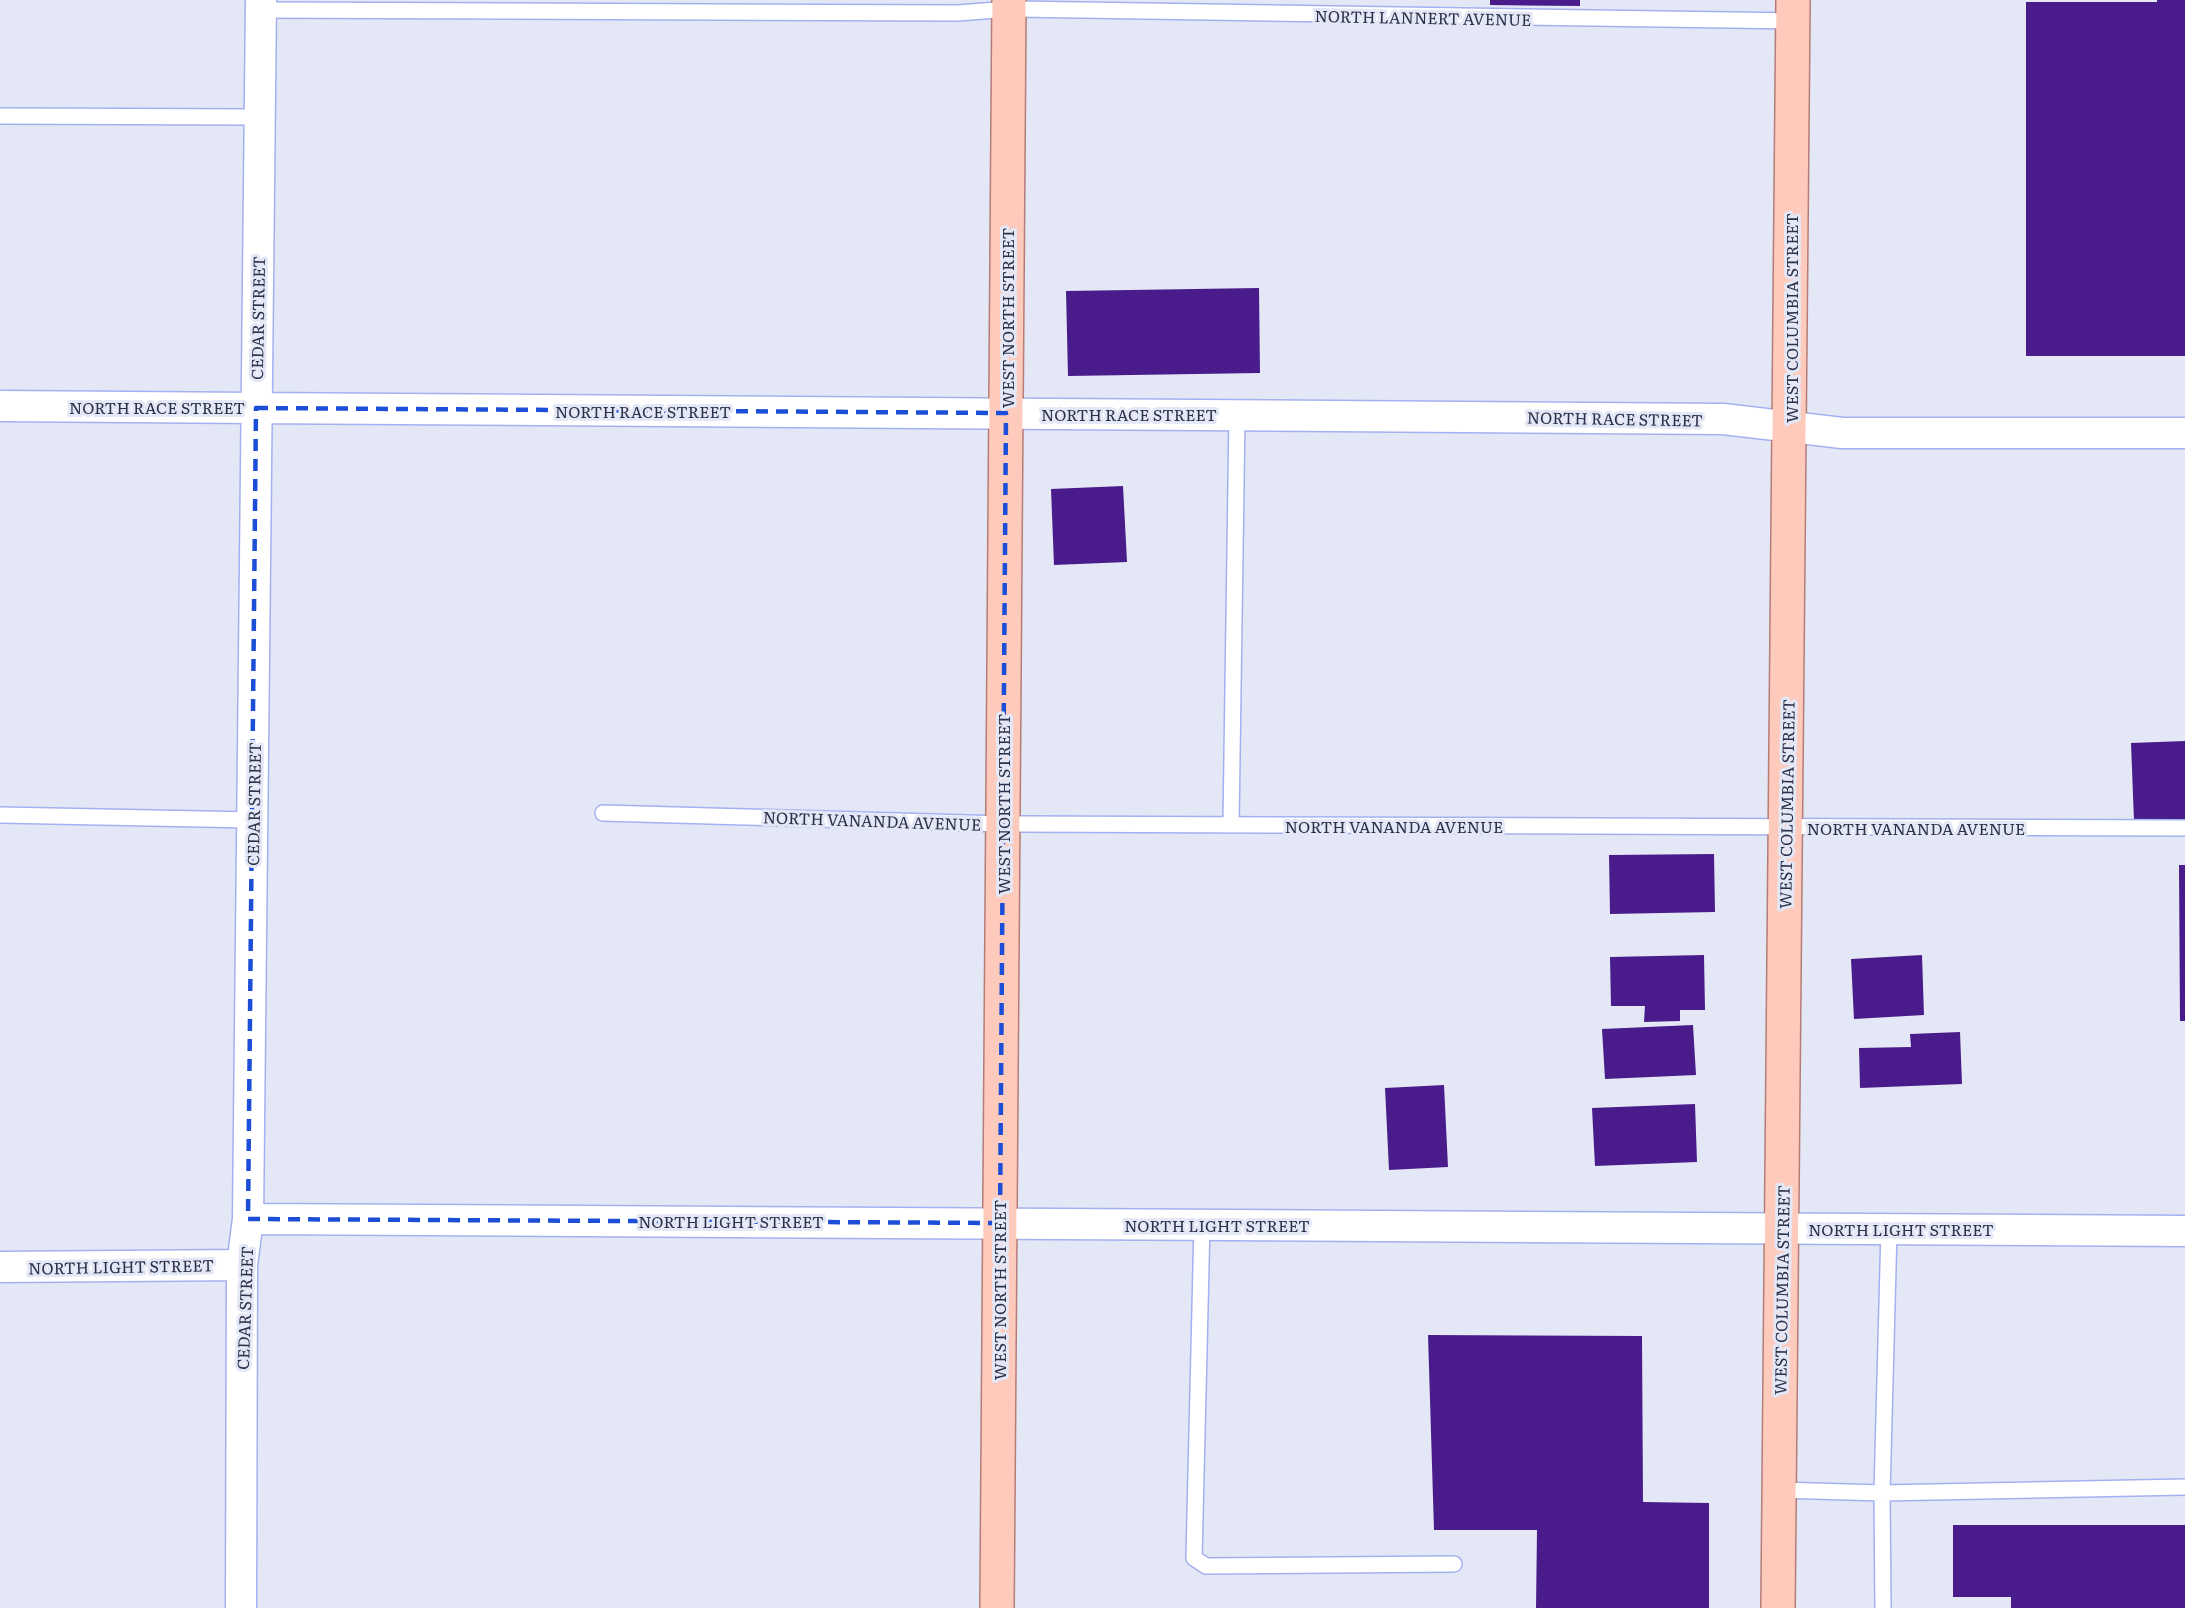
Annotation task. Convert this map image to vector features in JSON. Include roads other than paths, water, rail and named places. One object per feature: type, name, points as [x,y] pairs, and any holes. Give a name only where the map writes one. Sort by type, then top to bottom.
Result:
[{"type":"main road","name":"WEST NORTH STREET","points":[[997,1608],[1009,4]]},
{"type":"main road","name":"WEST COLUMBIA STREET","points":[[1778,1608],[1793,11]]},
{"type":"street","name":"CEDAR STREET","points":[[241,1608],[242,1264],[248,1218],[261,5]]},
{"type":"street","name":"NORTH RACE STREET","points":[[0,406],[1723,419],[1842,433],[2185,433]]},
{"type":"street","name":"NORTH LIGHT STREET","points":[[248,1218],[2185,1231]]},
{"type":"street","name":"NORTH LIGHT STREET","points":[[0,1267],[242,1264]]},
{"type":"lane","name":"NORTH LANNERT AVENUE","points":[[261,5],[958,13],[1009,4],[1793,11]]},
{"type":"lane","points":[[0,116],[260,117]]},
{"type":"lane","points":[[1231,825],[1237,415]]},
{"type":"lane","name":"NORTH VANANDA AVENUE","points":[[603,813],[1003,824],[2185,828]]},
{"type":"lane","points":[[0,815],[252,820]]},
{"type":"lane","points":[[1202,1224],[1194,1558],[1206,1566],[1454,1564]]},
{"type":"lane","points":[[1883,1608],[1882,1493],[1889,1229]]},
{"type":"lane","points":[[1779,1490],[1882,1493],[2185,1487]]}]
